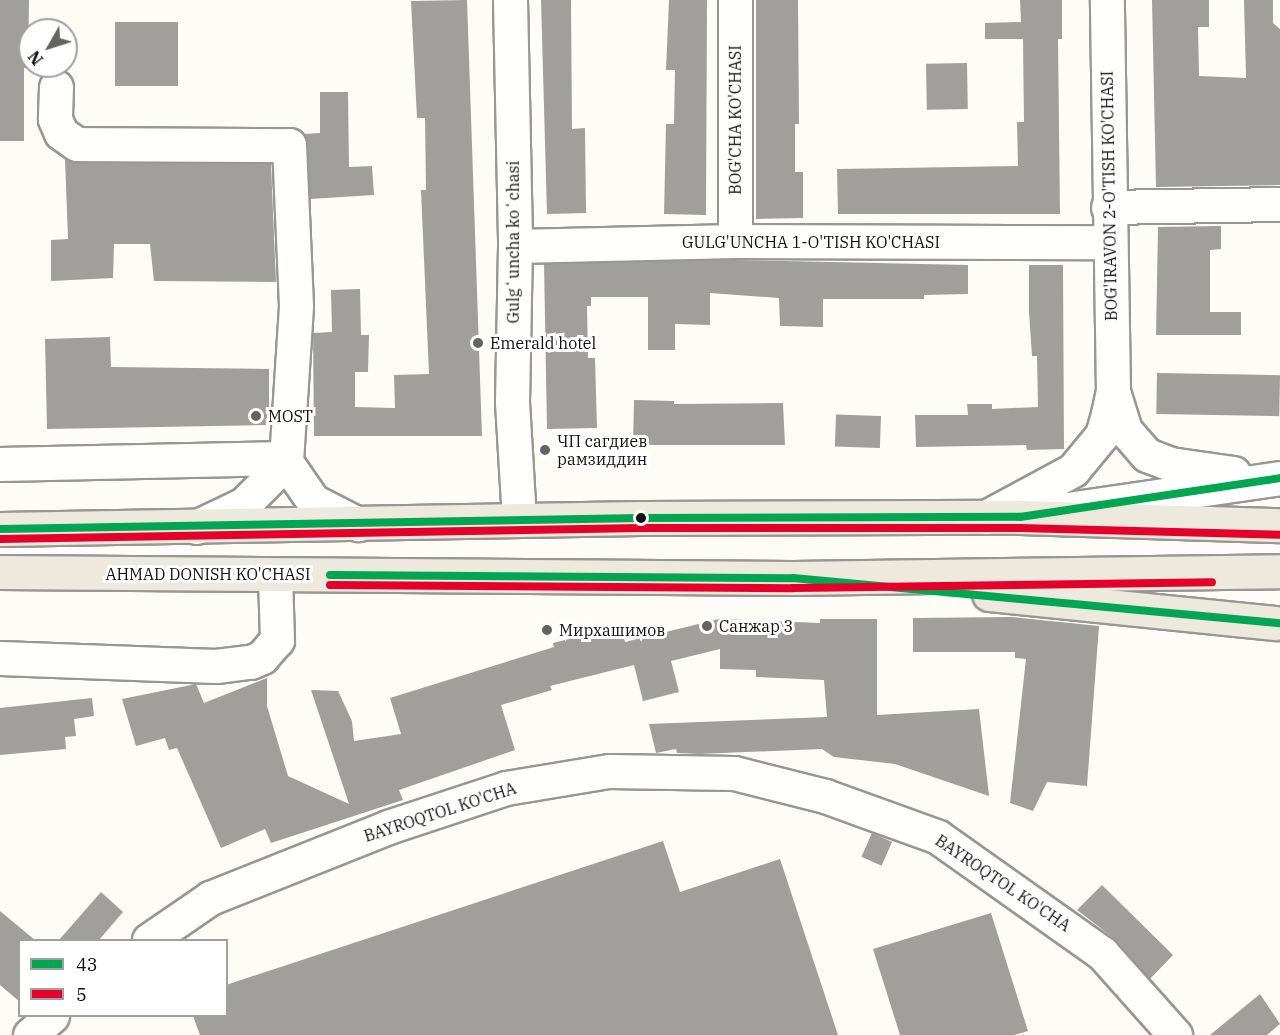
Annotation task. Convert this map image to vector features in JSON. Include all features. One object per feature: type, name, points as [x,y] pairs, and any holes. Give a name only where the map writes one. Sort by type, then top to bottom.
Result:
[{"type":"main road","points":[[0,529],[48,530],[519,520],[986,517],[1272,525]]},
{"type":"main road","name":"AHMAD DONISH KO'CHASI","points":[[0,572],[793,578],[1272,571]]},
{"type":"main road","points":[[793,578],[1103,603],[1278,622]]},
{"type":"street","name":"Gulgʻuncha koʻchasi","points":[[510,0],[515,246],[512,402],[519,520]]},
{"type":"street","name":"BOG'CHA KO'CHASI","points":[[735,0],[735,241]]},
{"type":"street","name":"BOG'IRAVON 2-O'TISH KO'CHASI","points":[[1107,0],[1108,242],[1113,391],[1125,430],[1147,455],[1170,464],[1272,478]]},
{"type":"street","points":[[56,87],[55,119],[61,133],[77,144],[289,145],[296,306],[286,460],[313,501],[358,524]]},
{"type":"street","points":[[1108,207],[1280,204]]},
{"type":"street","name":"GULG'UNCHA 1-O'TISH KO'CHASI","points":[[515,246],[735,241],[1108,242]]},
{"type":"street","name":"BOG'IRAVON 2-O'TISH KO'CHASI","points":[[986,517],[1053,484],[1091,453],[1102,435],[1113,391]]},
{"type":"street","points":[[0,464],[286,460]]},
{"type":"street","points":[[196,527],[244,504],[286,460]]},
{"type":"street","points":[[1020,517],[1272,478]]},
{"type":"street","points":[[0,658],[216,666],[251,662],[262,657],[277,640],[275,575]]},
{"type":"street","name":"BAYROQTOL KO'CHA","points":[[150,939],[210,898],[388,827],[506,788],[609,771],[734,773],[825,796],[938,837],[1102,953],[1175,1035]]},
{"type":"street","points":[[30,1035],[51,1017]]},
{"type":"building","points":[[0,0],[29,0],[29,18],[18,18],[18,78],[24,78],[24,141],[0,141]]},
{"type":"building","points":[[467,0],[482,436],[314,436],[313,333],[332,332],[331,290],[360,289],[361,335],[369,335],[368,372],[355,372],[355,407],[395,408],[394,375],[429,374],[421,190],[426,190],[425,118],[417,118],[411,1]]},
{"type":"building","points":[[541,0],[571,0],[572,129],[585,128],[586,213],[547,214]]},
{"type":"building","points":[[669,0],[707,0],[706,215],[664,214],[666,124],[674,124],[675,70],[666,70]]},
{"type":"building","points":[[756,0],[798,0],[799,124],[795,124],[795,172],[803,172],[803,218],[756,219]]},
{"type":"building","points":[[1020,0],[1062,0],[1062,39],[1058,39],[1060,214],[838,214],[837,169],[1018,166],[1017,122],[1024,122],[1023,39],[985,39],[985,23],[1021,22]]},
{"type":"building","points":[[1152,0],[1209,0],[1209,27],[1198,27],[1199,76],[1246,78],[1244,0],[1273,0],[1273,23],[1280,29],[1280,185],[1156,187]]},
{"type":"building","points":[[115,22],[178,22],[178,86],[115,86]]},
{"type":"building","points":[[967,63],[968,109],[927,110],[926,64]]},
{"type":"building","points":[[320,92],[348,92],[349,167],[372,166],[374,195],[310,199],[304,134],[320,133]]},
{"type":"building","points":[[65,159],[77,163],[271,164],[276,282],[154,281],[150,244],[114,244],[113,278],[51,281],[51,240],[68,239]]},
{"type":"building","points":[[1221,226],[1221,249],[1210,250],[1210,312],[1241,312],[1241,335],[1156,335],[1158,227]]},
{"type":"building","points":[[735,260],[968,265],[968,294],[924,295],[924,299],[823,299],[823,327],[780,326],[779,298],[710,293],[710,325],[675,324],[675,350],[648,350],[648,297],[591,297],[591,306],[587,306],[588,358],[595,358],[597,428],[547,429],[544,264]]},
{"type":"building","points":[[1029,265],[1063,265],[1064,449],[1027,450],[1026,445],[916,447],[915,415],[968,415],[967,404],[992,404],[992,409],[1038,407],[1037,356],[1032,356],[1029,312]]},
{"type":"building","points":[[110,337],[111,367],[269,369],[269,425],[47,429],[45,339]]},
{"type":"building","points":[[1157,373],[1280,375],[1279,416],[1156,414]]},
{"type":"building","points":[[634,400],[674,401],[674,404],[783,403],[785,445],[633,445]]},
{"type":"building","points":[[836,414],[881,416],[880,448],[835,446]]},
{"type":"building","points":[[1012,617],[1099,626],[1087,786],[1047,782],[1033,811],[1010,803],[1026,659],[1015,658],[1015,652],[913,652],[913,618]]},
{"type":"building","points":[[719,619],[820,623],[820,619],[877,619],[877,715],[979,709],[989,796],[895,764],[834,757],[822,749],[699,754],[677,753],[676,749],[656,753],[649,724],[827,717],[824,680],[756,677],[756,670],[720,669],[720,649],[671,661],[679,692],[643,701],[634,665],[550,686],[552,690],[501,705],[515,750],[399,790],[403,800],[271,843],[265,829],[221,848],[177,748],[169,750],[165,738],[136,746],[122,699],[196,684],[204,703],[267,678],[267,706],[288,776],[349,804],[311,690],[338,691],[352,721],[354,741],[401,734],[390,698],[554,647],[553,643],[621,626],[625,642]]},
{"type":"building","points":[[92,698],[94,716],[74,719],[76,736],[65,737],[66,749],[0,755],[0,708]]},
{"type":"building","points":[[872,833],[892,842],[882,866],[861,857]]},
{"type":"building","points":[[663,841],[680,892],[780,859],[838,1035],[200,1035],[193,1017],[228,1017],[228,984]]},
{"type":"building","points":[[1102,885],[1173,955],[1150,979],[1116,940],[1077,910]]},
{"type":"building","points":[[101,892],[123,912],[100,939],[60,939]]},
{"type":"building","points":[[0,911],[34,939],[18,939],[18,1000],[0,985]]},
{"type":"building","points":[[991,913],[1028,1031],[1014,1035],[900,1035],[873,949]]},
{"type":"building","points":[[1260,994],[1280,1024],[1267,1035],[1210,1035]]},
{"type":"transit line","name":"43","points":[[0,529],[641,518],[1020,517],[1280,478]]},
{"type":"transit line","name":"5","points":[[0,539],[641,528],[1020,528],[1280,535]]},
{"type":"transit line","name":"43","points":[[330,575],[793,578],[1280,623]]},
{"type":"transit line","name":"5","points":[[330,585],[793,588],[1212,582]]},
{"type":"place","name":"Emerald hotel","points":[[478,343]]},
{"type":"place","name":"MOST","points":[[256,416]]},
{"type":"place","name":"ЧП сагдиев рамзиддин","points":[[545,450]]},
{"type":"place","name":"Санжар 3","points":[[707,626]]},
{"type":"place","name":"Мирхашимов","points":[[547,630]]}]
